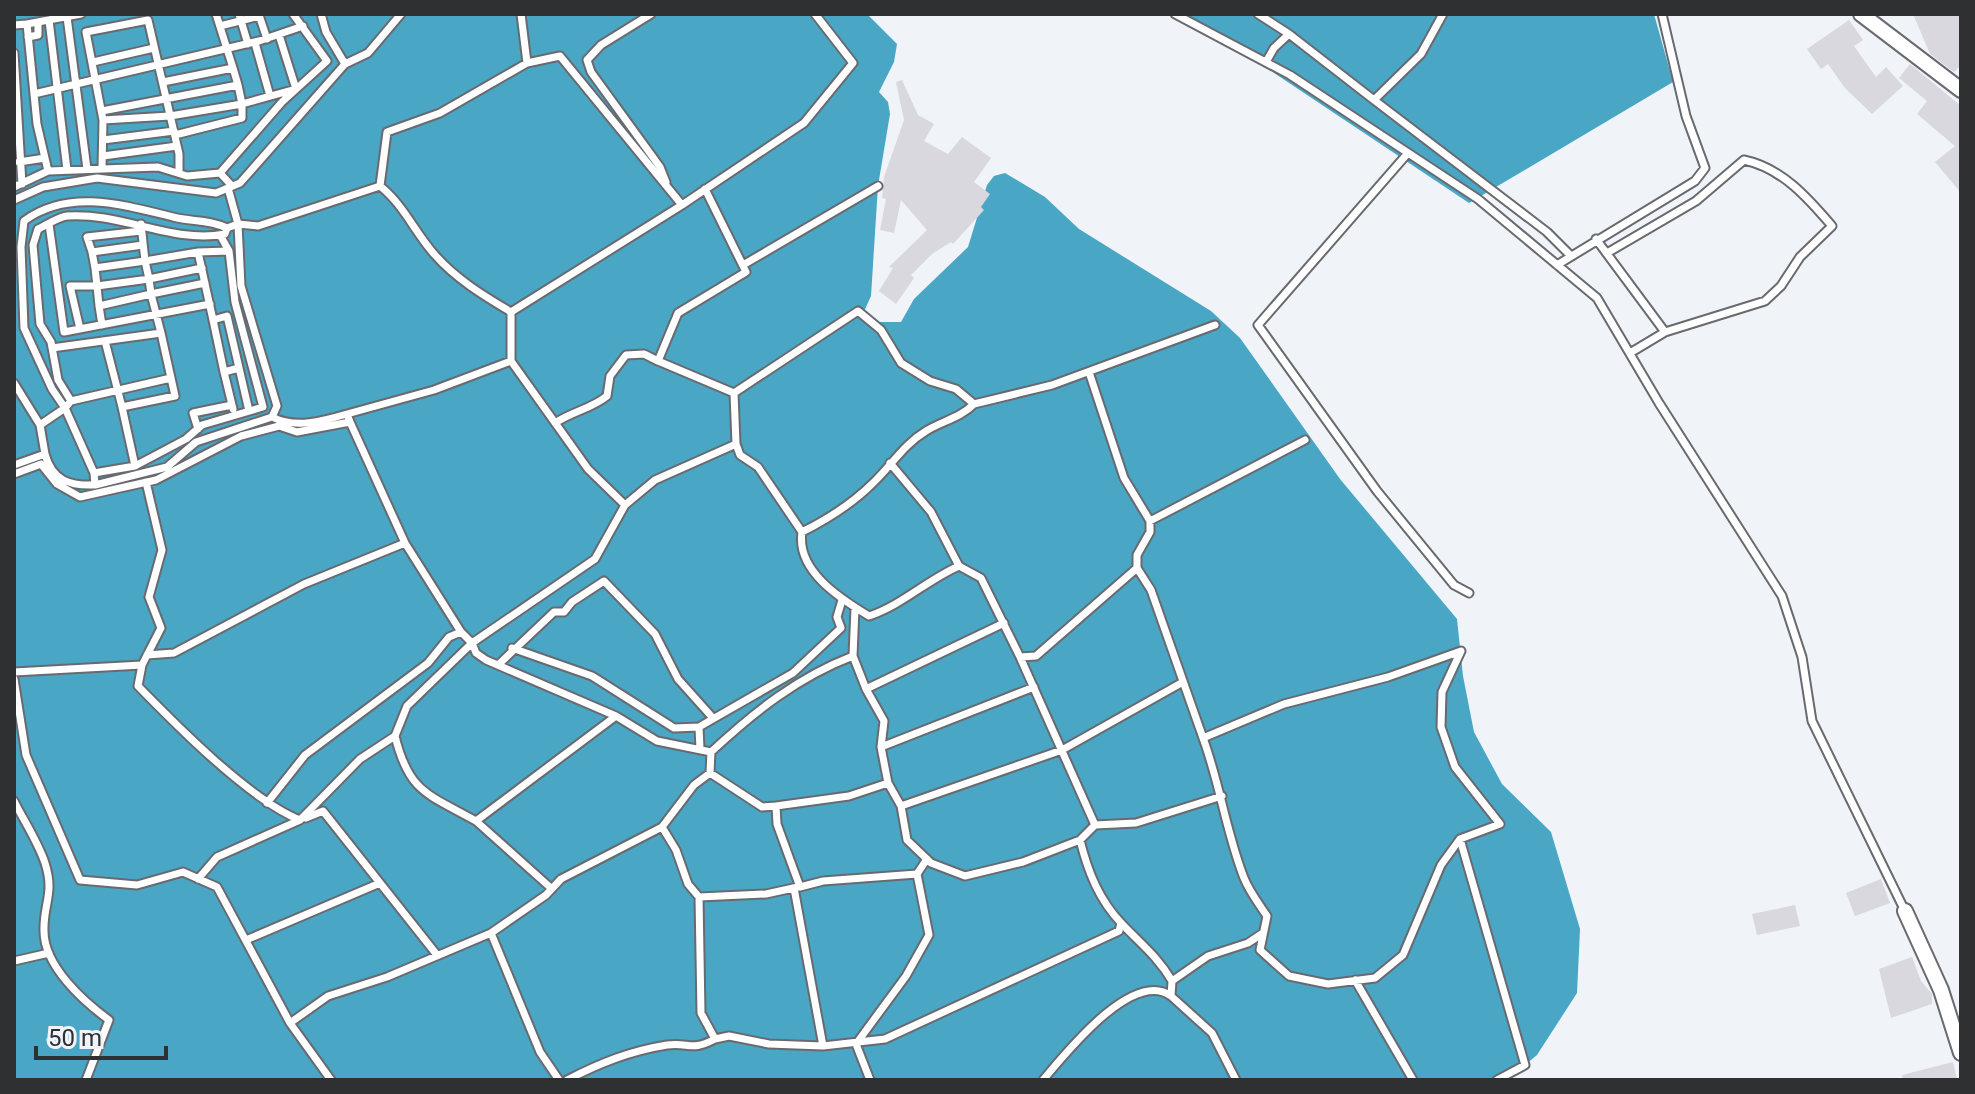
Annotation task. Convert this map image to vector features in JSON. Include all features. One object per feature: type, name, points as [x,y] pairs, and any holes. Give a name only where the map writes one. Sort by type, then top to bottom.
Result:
[{"type":"street","points":[[1861,14],[1961,90]]},
{"type":"street","points":[[1905,911],[1941,990],[1961,1053]]},
{"type":"lane","points":[[14,25],[81,14]]},
{"type":"lane","points":[[103,140],[175,133],[242,118],[238,85],[216,14]]},
{"type":"lane","points":[[14,53],[18,186],[48,171],[158,167],[179,173],[220,173],[296,89],[327,61],[293,14]]},
{"type":"lane","points":[[321,14],[326,32],[345,64]]},
{"type":"lane","points":[[14,200],[43,187],[97,178],[216,193],[240,183],[345,64],[368,53],[401,14]]},
{"type":"lane","points":[[521,14],[527,63]]},
{"type":"lane","points":[[651,14],[601,45],[587,60],[610,101],[660,167],[668,189]]},
{"type":"lane","points":[[511,312],[682,205],[804,123],[853,63],[815,14]]},
{"type":"lane","points":[[1175,14],[1266,62],[1478,199],[1597,298],[1782,596],[1802,657],[1812,721],[1905,911]]},
{"type":"lane","points":[[1258,14],[1289,34],[1547,232],[1570,255]]},
{"type":"lane","points":[[1374,100],[1421,54],[1443,14]]},
{"type":"lane","points":[[1557,265],[1695,181],[1705,168],[1686,116],[1662,14]]},
{"type":"lane","points":[[220,26],[259,15],[267,39]]},
{"type":"lane","points":[[67,17],[87,169]]},
{"type":"lane","points":[[240,18],[270,96]]},
{"type":"lane","points":[[49,20],[67,170]]},
{"type":"lane","points":[[102,168],[102,111],[86,32],[148,20],[175,133],[179,173]]},
{"type":"lane","points":[[28,37],[38,35],[38,22]]},
{"type":"lane","points":[[27,24],[34,94],[48,171]]},
{"type":"lane","points":[[34,94],[226,50],[303,26]]},
{"type":"lane","points":[[1266,62],[1274,48],[1289,34]]},
{"type":"lane","points":[[279,35],[296,89]]},
{"type":"lane","points":[[93,62],[154,48]]},
{"type":"lane","points":[[380,186],[387,132],[440,113],[527,63],[560,56],[682,205]]},
{"type":"lane","points":[[163,82],[233,68]]},
{"type":"lane","points":[[102,111],[238,85]]},
{"type":"lane","points":[[103,120],[170,116],[242,104],[296,89]]},
{"type":"lane","points":[[62,125],[81,123]]},
{"type":"lane","points":[[103,156],[177,146]]},
{"type":"lane","points":[[1408,153],[1258,325],[1377,491],[1454,585],[1469,593]]},
{"type":"lane","points":[[19,162],[45,158]]},
{"type":"lane","points":[[1607,253],[1696,201],[1744,160],[1759,163],[1801,190],[1832,226],[1800,257],[1781,286],[1765,301],[1665,332],[1630,353]]},
{"type":"lane","points":[[220,173],[230,187],[238,224],[241,286],[277,406],[272,417]]},
{"type":"lane","points":[[71,401],[58,380],[52,348],[40,324],[33,245],[38,229],[64,216],[117,218],[141,228],[220,235],[238,224],[258,226],[380,186]]},
{"type":"lane","points":[[380,186],[412,220],[434,255],[471,287],[511,312]]},
{"type":"lane","points":[[743,265],[878,186]]},
{"type":"lane","points":[[658,361],[678,313],[746,272],[705,189]]},
{"type":"lane","points":[[95,485],[94,473],[65,408],[52,389],[24,328],[21,247],[24,221],[36,212],[72,202],[117,202],[175,218],[209,219],[227,228]]},
{"type":"lane","points":[[81,217],[92,252],[102,325]]},
{"type":"lane","points":[[49,224],[64,332],[210,304]]},
{"type":"lane","points":[[87,237],[141,228]]},
{"type":"lane","points":[[122,407],[175,396],[151,294],[141,228]]},
{"type":"lane","points":[[94,473],[135,466],[198,429],[263,407],[235,302],[229,251],[220,235]]},
{"type":"lane","points":[[1596,239],[1665,332]]},
{"type":"lane","points":[[92,252],[143,245]]},
{"type":"lane","points":[[95,268],[198,252],[229,251]]},
{"type":"lane","points":[[198,252],[235,415]]},
{"type":"lane","points":[[80,329],[70,286],[149,279],[202,268]]},
{"type":"lane","points":[[99,306],[205,283]]},
{"type":"lane","points":[[734,393],[858,311],[881,330],[901,363],[930,381],[956,389],[974,404]]},
{"type":"lane","points":[[511,312],[511,361],[588,469],[625,505]]},
{"type":"lane","points":[[213,320],[227,316],[249,411]]},
{"type":"lane","points":[[802,532],[832,517],[875,482],[890,463],[926,431],[964,414],[974,404],[1052,385],[1215,325]]},
{"type":"lane","points":[[52,348],[161,333]]},
{"type":"lane","points":[[105,341],[135,466]]},
{"type":"lane","points":[[555,423],[575,410],[593,407],[607,396],[610,376],[626,355],[644,354],[734,393]]},
{"type":"lane","points":[[14,474],[41,464],[57,484],[80,497],[146,482],[241,436],[279,426],[297,432],[348,418],[511,361]]},
{"type":"lane","points":[[224,372],[239,368]]},
{"type":"lane","points":[[1089,372],[1124,478],[1150,521],[1150,532],[1137,555],[1137,568],[1151,590],[1203,738],[1245,880],[1267,916],[1260,950],[1289,976],[1328,984],[1375,978],[1403,955],[1441,865],[1460,839],[1500,824],[1455,767],[1441,727],[1442,692],[1461,651],[1388,677],[1284,704],[1203,738]]},
{"type":"lane","points":[[40,425],[71,401],[171,378]]},
{"type":"lane","points":[[14,383],[40,425],[45,454],[59,479],[72,486],[95,485],[167,467],[196,442],[272,417],[284,423],[348,418]]},
{"type":"lane","points":[[734,393],[736,444],[740,455],[758,467],[802,532],[800,548],[816,574],[842,600],[869,616],[891,609],[931,578],[959,566]]},
{"type":"lane","points":[[198,429],[193,413],[232,405]]},
{"type":"lane","points":[[348,418],[405,543],[476,653],[616,716],[657,741],[711,752]]},
{"type":"lane","points":[[1150,521],[1305,440]]},
{"type":"lane","points":[[300,820],[360,759],[395,736],[407,706],[472,643],[595,559],[625,505],[655,480],[736,444]]},
{"type":"lane","points":[[14,465],[45,454]]},
{"type":"lane","points":[[890,463],[931,512],[959,566],[981,578],[1034,687],[1095,825]]},
{"type":"lane","points":[[146,482],[162,550],[149,597],[161,628],[142,665],[138,686],[267,803],[300,820]]},
{"type":"lane","points":[[147,655],[174,653],[304,584],[405,543]]},
{"type":"lane","points":[[1020,657],[1036,656],[1137,568]]},
{"type":"lane","points":[[498,665],[512,648],[554,612],[564,612],[572,602],[604,581],[655,634],[678,679],[712,717]]},
{"type":"lane","points":[[512,648],[592,676],[674,728],[699,727],[793,673],[841,628],[837,617],[842,600]]},
{"type":"lane","points":[[855,608],[853,656],[866,689],[884,721],[881,747],[888,783],[901,806],[907,840],[927,859],[965,876],[1023,862],[1080,840],[1095,825],[1136,823],[1222,796]]},
{"type":"lane","points":[[866,689],[1004,623]]},
{"type":"lane","points":[[267,803],[305,755],[428,663],[449,637],[461,632]]},
{"type":"lane","points":[[710,773],[711,752],[749,716],[815,670],[853,656]]},
{"type":"lane","points":[[14,672],[142,665]]},
{"type":"lane","points":[[14,679],[26,755],[80,880],[137,885],[183,872],[217,887],[290,1023],[331,1080]]},
{"type":"lane","points":[[901,806],[1062,750],[1183,682]]},
{"type":"lane","points":[[881,747],[1034,687]]},
{"type":"lane","points":[[476,821],[616,716]]},
{"type":"lane","points":[[699,727],[700,749]]},
{"type":"lane","points":[[395,736],[403,768],[421,790],[476,821],[552,889]]},
{"type":"lane","points":[[710,773],[762,807],[849,796],[888,783]]},
{"type":"lane","points":[[290,1023],[328,996],[491,933],[552,889],[561,879],[662,827],[694,785],[710,773]]},
{"type":"lane","points":[[14,801],[45,862],[51,894],[43,932],[49,953],[68,982],[109,1020],[86,1080]]},
{"type":"lane","points":[[776,806],[777,824],[797,887],[823,1046]]},
{"type":"lane","points":[[198,879],[217,857],[323,811],[437,955]]},
{"type":"lane","points":[[662,827],[688,884],[699,897],[701,1013],[715,1039]]},
{"type":"lane","points":[[1460,839],[1525,1065],[1497,1080]]},
{"type":"lane","points":[[1080,840],[1091,881],[1121,923],[1158,956],[1172,981],[1171,996]]},
{"type":"lane","points":[[856,1044],[906,976],[929,935],[917,874],[927,859]]},
{"type":"lane","points":[[699,897],[766,894],[823,881],[917,874]]},
{"type":"lane","points":[[246,940],[380,883]]},
{"type":"lane","points":[[567,1080],[613,1057],[672,1044],[698,1048],[729,1036],[769,1044],[823,1046],[885,1039],[1119,931],[1121,923]]},
{"type":"lane","points":[[491,933],[540,1052],[559,1080]]},
{"type":"lane","points":[[1172,981],[1208,956],[1248,943],[1263,933]]},
{"type":"lane","points":[[14,961],[49,953]]},
{"type":"lane","points":[[1355,980],[1413,1080]]},
{"type":"lane","points":[[1043,1080],[1117,1004],[1139,992],[1164,991],[1212,1033],[1236,1080]]},
{"type":"lane","points":[[856,1044],[870,1080]]},
{"type":"water","points":[[14,14],[867,14],[897,44],[894,62],[879,92],[888,102],[890,114],[878,186],[871,296],[862,316],[869,322],[901,322],[914,299],[968,247],[987,185],[994,176],[1005,173],[1045,197],[1079,229],[1211,311],[1240,338],[1340,479],[1457,619],[1463,676],[1474,732],[1502,784],[1551,832],[1580,929],[1577,993],[1537,1055],[1507,1080],[14,1080]]},
{"type":"water","points":[[1171,14],[1654,14],[1673,82],[1469,203],[1223,39]]},
{"type":"building","points":[[1913,14],[1961,14],[1961,65],[1954,72],[1930,54]]},
{"type":"building","points":[[1849,20],[1863,40],[1854,46],[1876,77],[1886,67],[1903,86],[1872,114],[1845,88],[1828,64],[1821,69],[1807,49]]},
{"type":"building","points":[[1910,64],[1961,106],[1961,193],[1935,162],[1955,146],[1917,114],[1927,101],[1899,78]]},
{"type":"building","points":[[902,80],[918,115],[934,124],[924,141],[948,154],[962,137],[991,158],[974,182],[990,194],[981,207],[984,210],[953,244],[951,242],[932,254],[911,275],[914,278],[896,304],[879,291],[893,268],[889,267],[927,230],[901,200],[894,233],[880,230],[886,199],[882,198],[884,177],[904,120],[896,82]]},
{"type":"building","points":[[1881,879],[1890,903],[1855,916],[1846,893]]},
{"type":"building","points":[[1795,905],[1800,926],[1757,935],[1752,914]]},
{"type":"building","points":[[1912,957],[1921,981],[1932,994],[1932,1004],[1891,1018],[1879,969]]},
{"type":"building","points":[[1953,1062],[1957,1080],[1903,1080],[1902,1075]]}]
